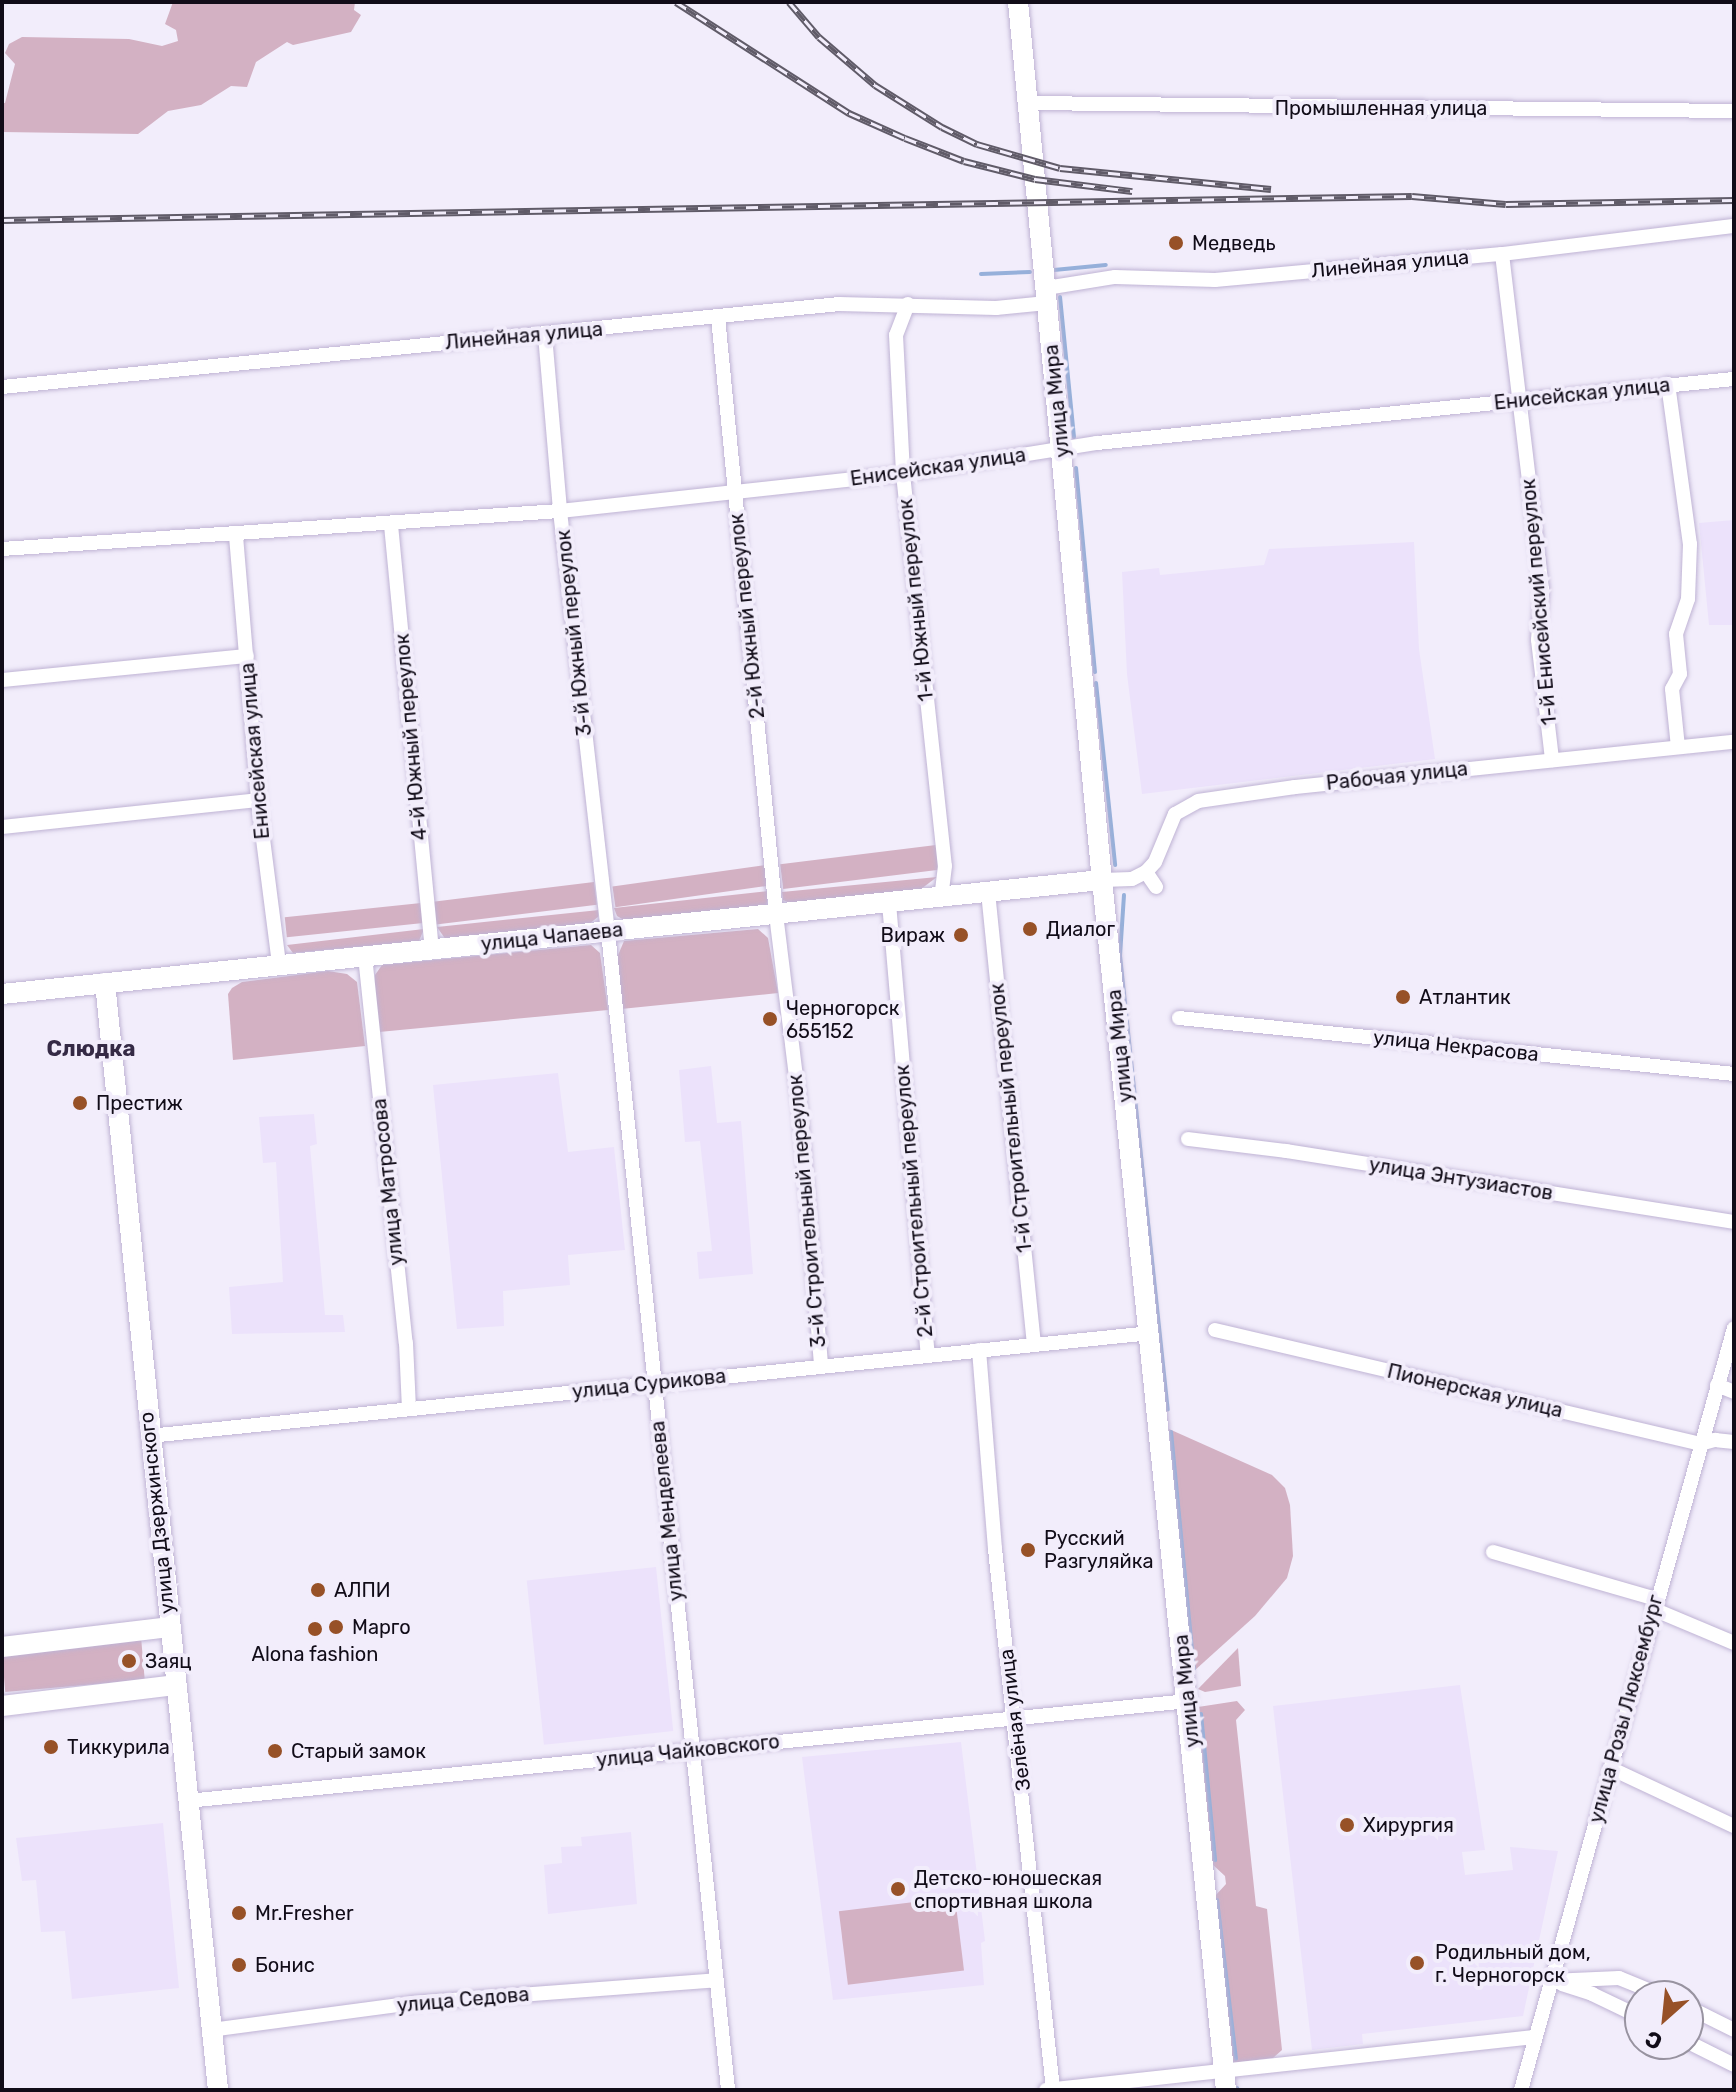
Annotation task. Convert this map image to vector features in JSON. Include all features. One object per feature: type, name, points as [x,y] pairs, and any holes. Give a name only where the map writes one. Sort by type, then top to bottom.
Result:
[{"type":"main road","name":"улица Мира","points":[[1018,2],[1102,880],[1226,2080]]},
{"type":"main road","name":"улица Чапаева","points":[[2,994],[1102,880]]},
{"type":"main road","name":"улица Дзержинского","points":[[105,983],[218,2090]]},
{"type":"main road","points":[[2,1647],[169,1627]]},
{"type":"main road","points":[[2,1706],[175,1685]]},
{"type":"street","name":"Промышленная улица","points":[[1027,103],[1734,111]]},
{"type":"street","name":"Линейная улица","points":[[2,387],[839,304],[996,308],[1115,277],[1215,280],[1502,254],[1734,226]]},
{"type":"street","name":"1-й Енисейский переулок","points":[[1502,254],[1542,589],[1538,640],[1552,760]]},
{"type":"street","name":"1-й Южный переулок","points":[[908,304],[896,335],[903,474],[945,866],[941,897]]},
{"type":"street","name":"2-й Южный переулок","points":[[718,317],[776,914]]},
{"type":"street","name":"3-й Южный переулок","points":[[545,335],[560,511],[608,932]]},
{"type":"street","name":"Енисейская улица","points":[[2,549],[236,536],[560,511],[903,474],[1062,450],[1734,379]]},
{"type":"street","points":[[1668,384],[1690,544],[1688,599],[1676,634],[1680,674],[1672,689],[1678,747]]},
{"type":"street","name":"4-й Южный переулок","points":[[391,525],[432,949]]},
{"type":"street","name":"Енисейская улица","points":[[236,536],[258,800],[279,965]]},
{"type":"street","points":[[2,680],[247,656]]},
{"type":"street","name":"Рабочая улица","points":[[1146,872],[1155,862],[1175,814],[1198,801],[1734,742]]},
{"type":"street","points":[[2,827],[258,800]]},
{"type":"street","points":[[1102,880],[1132,879],[1146,872],[1156,887]]},
{"type":"street","name":"1-й Строительный переулок","points":[[988,892],[1034,1344]]},
{"type":"street","name":"2-й Строительный переулок","points":[[889,903],[928,1355]]},
{"type":"street","name":"3-й Строительный переулок","points":[[776,914],[800,1109],[821,1365]]},
{"type":"street","name":"улица Менделеева","points":[[608,932],[728,2090]]},
{"type":"street","name":"улица Матросова","points":[[365,956],[406,1343],[409,1409]]},
{"type":"street","name":"улица Некрасова","points":[[1179,1018],[1734,1074]]},
{"type":"street","name":"улица Энтузиастов","points":[[1188,1139],[1286,1151],[1734,1222]]},
{"type":"street","name":"улица Розы Люксембург","points":[[1521,2090],[1734,1328]]},
{"type":"street","name":"Пионерская улица","points":[[1215,1330],[1700,1444],[1715,1440],[1734,1442]]},
{"type":"street","name":"улица Сурикова","points":[[149,1436],[1150,1333]]},
{"type":"street","name":"Зелёная улица","points":[[979,1350],[995,1549],[1053,2089]]},
{"type":"street","points":[[1717,1385],[1734,1392]]},
{"type":"street","points":[[1493,1552],[1655,1604],[1734,1643]]},
{"type":"street","name":"улица Чайковского","points":[[187,1801],[1189,1701]]},
{"type":"street","points":[[1610,1768],[1734,1826]]},
{"type":"street","name":"улица Седова","points":[[211,2030],[413,2003],[716,1980]]},
{"type":"street","points":[[1550,1981],[1624,1980]]},
{"type":"street","points":[[1550,1981],[1592,1994],[1624,2009]]},
{"type":"street","points":[[1704,2015],[1734,2030]]},
{"type":"street","points":[[1046,2090],[1226,2080],[1534,2037]]},
{"type":"street","points":[[1704,2050],[1734,2065]]},
{"type":"shaded area","points":[[173,2],[355,2],[354,10],[361,15],[351,32],[293,45],[287,42],[256,62],[247,87],[231,86],[201,105],[168,111],[138,134],[2,132],[2,103],[5,103],[15,64],[5,53],[9,44],[22,37],[129,39],[162,46],[178,41],[176,30],[165,24]]},
{"type":"shaded area","points":[[1734,520],[1734,625],[1709,625],[1699,523]]},
{"type":"shaded area","points":[[1414,542],[1419,649],[1435,759],[1142,794],[1127,674],[1122,572],[1159,568],[1160,575],[1264,565],[1269,549]]},
{"type":"shaded area","points":[[936,845],[939,870],[783,889],[780,864]]},
{"type":"shaded area","points":[[765,865],[768,886],[615,907],[612,886]]},
{"type":"shaded area","points":[[937,877],[917,892],[792,904],[783,900],[782,892]]},
{"type":"shaded area","points":[[594,882],[597,905],[436,925],[433,902]]},
{"type":"shaded area","points":[[769,891],[766,907],[624,920],[617,916],[614,908]]},
{"type":"shaded area","points":[[421,903],[423,923],[287,937],[285,917]]},
{"type":"shaded area","points":[[599,910],[598,917],[589,924],[446,940],[437,927]]},
{"type":"shaded area","points":[[424,929],[419,941],[293,953],[287,945]]},
{"type":"shaded area","points":[[758,929],[768,938],[778,993],[621,1009],[616,960],[624,941]]},
{"type":"shaded area","points":[[591,945],[600,953],[608,1010],[379,1032],[374,986],[375,975],[382,965]]},
{"type":"shaded area","points":[[328,971],[347,974],[357,982],[365,1046],[233,1060],[228,994],[232,988],[242,982]]},
{"type":"shaded area","points":[[711,1066],[717,1123],[741,1121],[753,1274],[699,1279],[697,1252],[712,1251],[700,1141],[685,1142],[679,1070]]},
{"type":"shaded area","points":[[558,1073],[568,1152],[614,1147],[625,1250],[568,1255],[570,1285],[503,1291],[504,1326],[457,1329],[433,1085]]},
{"type":"shaded area","points":[[314,1114],[317,1144],[310,1146],[325,1315],[343,1315],[345,1332],[232,1334],[229,1287],[283,1282],[276,1162],[263,1163],[259,1117]]},
{"type":"shaded area","points":[[1169,1429],[1272,1475],[1285,1488],[1290,1505],[1293,1556],[1287,1578],[1255,1616],[1194,1671]]},
{"type":"shaded area","points":[[656,1567],[673,1731],[544,1745],[527,1581]]},
{"type":"shaded area","points":[[141,1637],[145,1680],[5,1692],[2,1649]]},
{"type":"shaded area","points":[[1238,1648],[1241,1686],[1205,1692],[1198,1689]]},
{"type":"shaded area","points":[[1460,1685],[1485,1850],[1462,1852],[1465,1875],[1513,1870],[1510,1847],[1558,1851],[1523,2016],[1362,2034],[1363,2044],[1312,2050],[1273,1706]]},
{"type":"shaded area","points":[[1237,1701],[1245,1710],[1236,1720],[1256,1906],[1267,1909],[1282,2050],[1273,2058],[1232,2063],[1215,1896],[1226,1884],[1225,1876],[1212,1864],[1198,1707]]},
{"type":"shaded area","name":"Детско-юношеская спортивная школа","points":[[961,1742],[985,1941],[981,1943],[984,1985],[833,2000],[802,1757]]},
{"type":"shaded area","points":[[163,1823],[179,1988],[72,1999],[65,1931],[41,1932],[36,1880],[22,1881],[16,1838]]},
{"type":"shaded area","points":[[631,1832],[637,1904],[548,1914],[544,1865],[562,1863],[561,1847],[582,1846],[581,1837]]},
{"type":"shaded area","points":[[955,1897],[964,1970],[848,1985],[839,1911]]},
{"type":"waterway","points":[[1054,270],[1106,265]]},
{"type":"waterway","points":[[981,274],[1030,272]]},
{"type":"waterway","points":[[1060,297],[1074,437]]},
{"type":"waterway","points":[[1076,468],[1095,672]]},
{"type":"waterway","points":[[1096,683],[1115,865]]},
{"type":"waterway","points":[[1124,895],[1120,956],[1168,1409]]},
{"type":"waterway","points":[[1171,1432],[1194,1669]]},
{"type":"waterway","points":[[1201,1714],[1215,1860]]},
{"type":"waterway","points":[[1217,1900],[1236,2059]]},
{"type":"railway","points":[[676,2],[849,113],[905,138],[964,161],[1035,179],[1132,191]]},
{"type":"railway","points":[[789,2],[819,37],[875,85],[942,127],[977,144],[1060,168],[1271,189]]},
{"type":"railway","points":[[2,220],[1412,196],[1506,204],[1734,200]]},
{"type":"place","name":"Медведь","points":[[1176,243]]},
{"type":"place","name":"Диалог","points":[[1030,929]]},
{"type":"place","name":"Вираж","points":[[961,935]]},
{"type":"place","name":"Атлантик","points":[[1403,997]]},
{"type":"place","name":"Черногорск 655152","points":[[770,1019]]},
{"type":"place","name":"Престиж","points":[[80,1103]]},
{"type":"place","name":"Русский Разгуляйка","points":[[1028,1550]]},
{"type":"place","name":"АЛПИ","points":[[318,1590]]},
{"type":"place","name":"Марго","points":[[336,1627]]},
{"type":"place","name":"Alona fashion","points":[[315,1629]]},
{"type":"place","name":"Заяц","points":[[129,1661]]},
{"type":"place","name":"Тиккурила","points":[[51,1747]]},
{"type":"place","name":"Старый замок","points":[[275,1751]]},
{"type":"place","name":"Хирургия","points":[[1347,1825]]},
{"type":"place","name":"Детско-юношеская спортивная школа","points":[[898,1889]]},
{"type":"place","name":"Mr.Fresher","points":[[239,1913]]},
{"type":"place","name":"Родильный дом, г. Черногорск","points":[[1417,1963]]},
{"type":"place","name":"Бонис","points":[[239,1965]]},
{"type":"district","name":"Слюдка","points":[[91,1049]]}]
